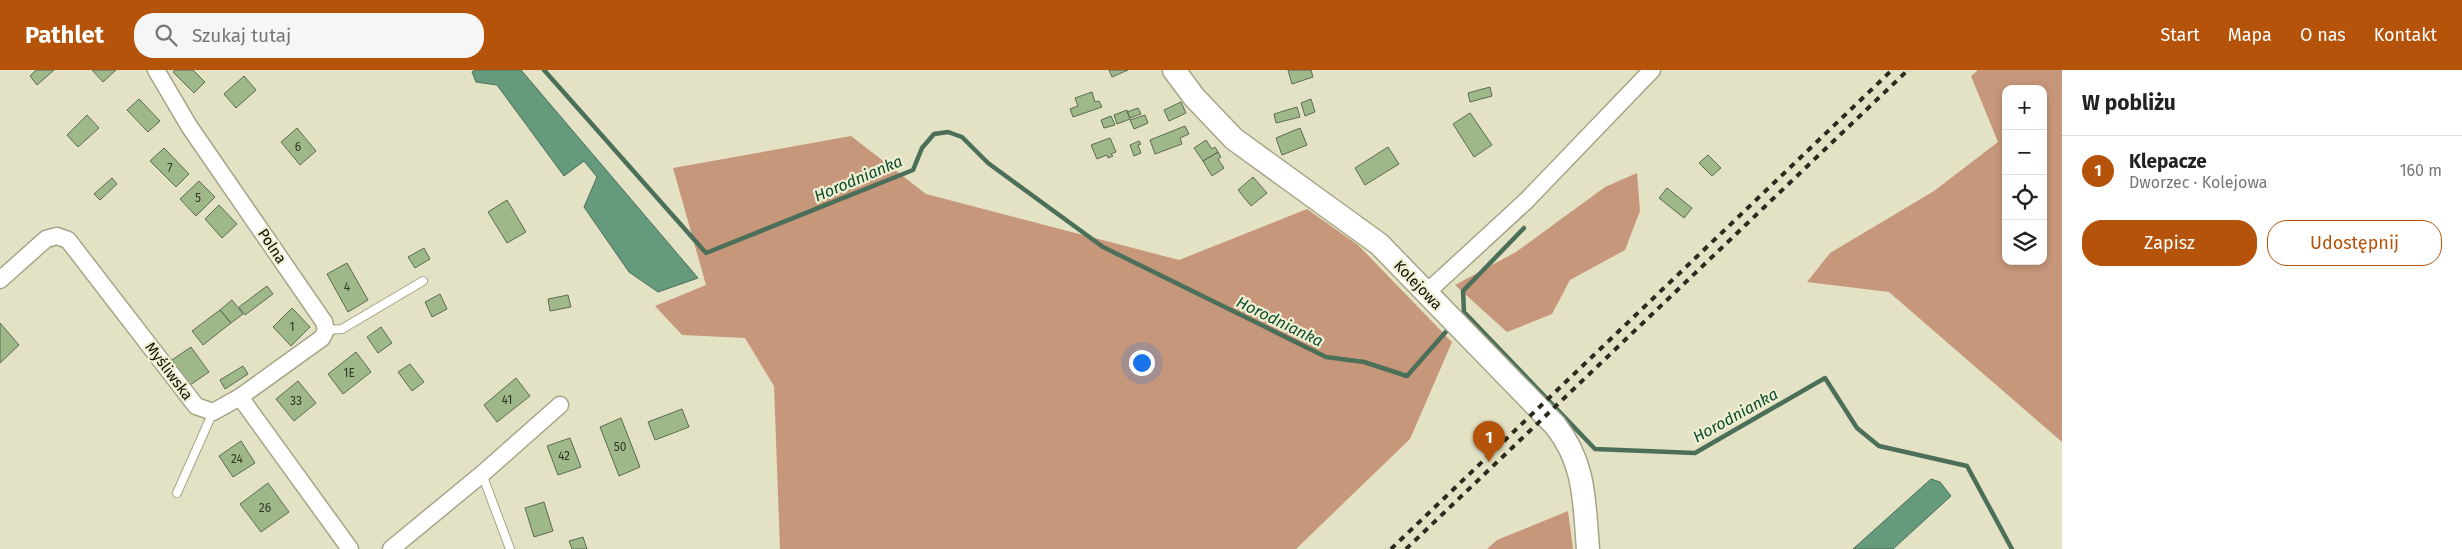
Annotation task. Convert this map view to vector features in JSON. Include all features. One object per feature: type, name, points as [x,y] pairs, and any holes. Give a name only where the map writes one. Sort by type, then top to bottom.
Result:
[{"type":"street","name":"Polna","points":[[156,70],[190,126],[324,322],[326,330]]},
{"type":"street","name":"Kolejowa","points":[[1174,70],[1194,96],[1234,139],[1379,244],[1555,425],[1568,444],[1581,473],[1588,549]]},
{"type":"street","points":[[1426,293],[1526,202],[1652,70]]},
{"type":"street","name":"Myśliwska","points":[[0,280],[46,239],[57,236],[68,240],[196,406],[212,412]]},
{"type":"street","points":[[212,412],[240,397],[322,338],[326,330]]},
{"type":"street","points":[[240,397],[350,549]]},
{"type":"street","points":[[391,549],[482,474],[560,405]]},
{"type":"lane","points":[[326,330],[342,329],[423,281]]},
{"type":"lane","points":[[177,493],[212,412]]},
{"type":"lane","points":[[482,474],[510,549]]},
{"type":"shaded area","points":[[475,70],[521,70],[698,278],[658,292],[629,272],[584,207],[597,177],[584,161],[564,176],[497,85],[476,82],[472,72]]},
{"type":"shaded area","points":[[1978,70],[2062,70],[2062,442],[1889,292],[1807,282],[1830,253],[1934,191],[1998,142],[1971,76]]},
{"type":"shaded area","points":[[851,136],[926,194],[1179,260],[1307,209],[1358,245],[1452,342],[1410,439],[1296,549],[780,549],[774,386],[745,338],[682,335],[655,306],[706,285],[673,168]]},
{"type":"shaded area","points":[[1637,173],[1640,211],[1625,250],[1570,280],[1552,314],[1507,332],[1455,285],[1516,252],[1605,187]]},
{"type":"shaded area","points":[[1931,479],[1940,482],[1951,496],[1893,549],[1853,549]]},
{"type":"shaded area","points":[[1568,511],[1573,549],[1487,549],[1497,540]]},
{"type":"building","points":[[36,70],[54,70],[37,85],[30,76]]},
{"type":"building","points":[[92,70],[116,70],[103,82]]},
{"type":"building","points":[[175,70],[193,70],[205,82],[194,93],[173,72]]},
{"type":"building","points":[[1109,70],[1128,70],[1112,77]]},
{"type":"building","points":[[1288,70],[1311,70],[1313,77],[1292,84]]},
{"type":"building","points":[[244,76],[256,90],[236,108],[224,94]]},
{"type":"building","points":[[1490,87],[1492,96],[1470,102],[1468,93]]},
{"type":"building","points":[[1092,92],[1095,102],[1099,101],[1102,107],[1073,117],[1070,109],[1078,106],[1075,98]]},
{"type":"building","points":[[139,99],[160,121],[148,132],[127,110]]},
{"type":"building","points":[[1311,99],[1315,112],[1305,116],[1301,103]]},
{"type":"building","points":[[1181,102],[1186,113],[1169,121],[1164,110]]},
{"type":"building","points":[[1297,107],[1300,117],[1276,123],[1274,114]]},
{"type":"building","points":[[1138,108],[1141,114],[1130,118],[1127,112]]},
{"type":"building","points":[[1127,110],[1130,119],[1117,124],[1114,115]]},
{"type":"building","points":[[1470,113],[1492,145],[1474,157],[1453,124]]},
{"type":"building","points":[[87,115],[99,128],[78,147],[67,135]]},
{"type":"building","points":[[1145,115],[1148,123],[1134,129],[1130,120]]},
{"type":"building","points":[[1111,116],[1115,125],[1104,128],[1101,120]]},
{"type":"building","points":[[1185,126],[1189,134],[1180,138],[1182,144],[1155,154],[1150,140]]},
{"type":"building","points":[[297,128],[316,151],[300,165],[281,142]]},
{"type":"building","points":[[1300,128],[1307,145],[1282,155],[1276,138]]},
{"type":"building","points":[[1110,138],[1116,152],[1108,158],[1107,155],[1097,159],[1091,145]]},
{"type":"building","points":[[1206,140],[1212,149],[1215,147],[1218,152],[1203,161],[1194,148]]},
{"type":"building","points":[[1139,141],[1141,144],[1138,145],[1141,153],[1134,156],[1130,145]]},
{"type":"building","points":[[1388,147],[1399,164],[1365,185],[1355,168]]},
{"type":"building","points":[[164,148],[189,174],[176,187],[150,161]]},
{"type":"building","points":[[1218,152],[1221,157],[1218,159],[1224,168],[1212,176],[1203,161]]},
{"type":"building","points":[[1708,155],[1721,168],[1712,176],[1699,163]]},
{"type":"building","points":[[1253,177],[1267,193],[1251,206],[1238,190]]},
{"type":"building","points":[[112,178],[117,184],[100,200],[94,194]]},
{"type":"building","points":[[199,181],[215,197],[196,216],[180,199]]},
{"type":"building","points":[[1667,188],[1692,208],[1684,218],[1659,198]]},
{"type":"building","points":[[507,200],[526,232],[507,243],[488,212]]},
{"type":"building","points":[[219,205],[237,224],[222,238],[205,219]]},
{"type":"building","points":[[424,248],[430,259],[415,268],[408,257]]},
{"type":"building","points":[[347,263],[368,300],[348,312],[327,274]]},
{"type":"building","points":[[267,286],[273,294],[245,315],[239,307]]},
{"type":"building","points":[[440,294],[447,309],[432,317],[425,302]]},
{"type":"building","points":[[568,295],[571,307],[550,311],[548,299]]},
{"type":"building","points":[[232,300],[243,314],[231,323],[220,310]]},
{"type":"building","points":[[292,308],[310,327],[291,346],[273,327]]},
{"type":"building","points":[[220,310],[231,323],[203,345],[192,331]]},
{"type":"building","points":[[0,323],[19,345],[0,363]]},
{"type":"building","points":[[381,327],[392,343],[378,353],[367,337]]},
{"type":"building","points":[[191,347],[209,372],[190,385],[172,360]]},
{"type":"building","points":[[356,352],[371,372],[343,394],[328,374]]},
{"type":"building","points":[[410,364],[424,382],[412,391],[398,372]]},
{"type":"building","points":[[243,366],[248,374],[225,389],[220,380]]},
{"type":"building","points":[[516,378],[530,396],[497,422],[484,405]]},
{"type":"building","points":[[298,381],[316,403],[294,421],[276,399]]},
{"type":"building","points":[[682,409],[689,427],[655,440],[648,422]]},
{"type":"building","points":[[621,418],[640,467],[619,476],[600,427]]},
{"type":"building","points":[[570,438],[581,467],[558,475],[547,446]]},
{"type":"building","points":[[241,441],[255,463],[233,477],[219,456]]},
{"type":"building","points":[[268,483],[289,512],[261,532],[240,504]]},
{"type":"building","points":[[544,502],[553,531],[534,537],[525,508]]},
{"type":"building","points":[[583,537],[587,549],[572,549],[569,541]]},
{"type":"waterway","name":"Horodnianka","points":[[544,70],[706,253],[913,170],[922,148],[934,134],[948,132],[962,137],[988,163],[1103,247],[1326,357],[1364,362],[1407,376],[1451,326]]},
{"type":"waterway","points":[[1464,312],[1463,291],[1524,228]]},
{"type":"waterway","name":"Horodnianka","points":[[1460,317],[1464,312],[1595,449],[1695,453],[1825,378],[1857,428],[1879,446],[1967,466],[2012,549]]},
{"type":"railway","points":[[1391,549],[1892,70]]},
{"type":"railway","points":[[1406,549],[1908,70]]},
{"type":"place","name":"Klepacze","points":[[1489,462]]}]
